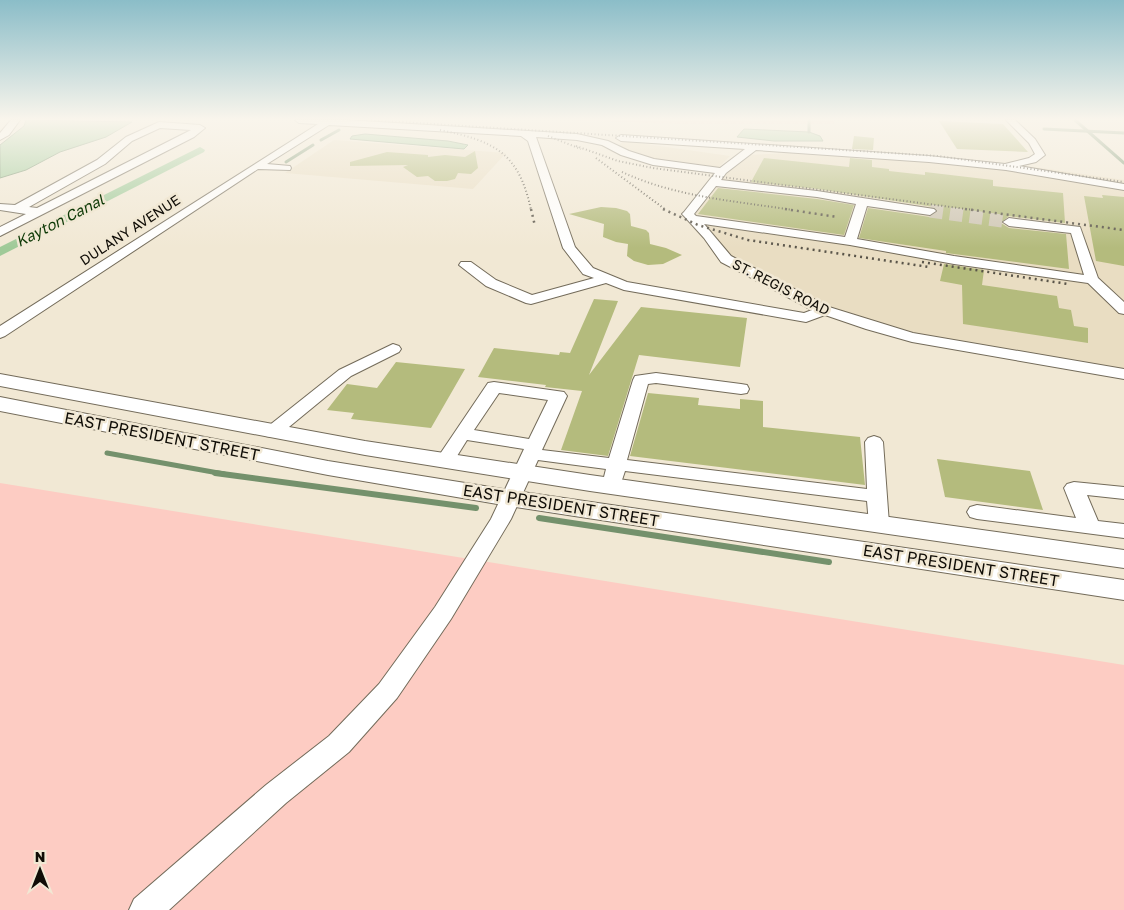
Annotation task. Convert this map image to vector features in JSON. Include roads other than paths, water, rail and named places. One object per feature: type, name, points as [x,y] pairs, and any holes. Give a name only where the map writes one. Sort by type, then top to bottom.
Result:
[{"type":"main road","name":"EAST PRESIDENT STREET","points":[[0,380],[272,432],[445,460],[530,457],[745,504],[1124,558]]},
{"type":"main road","name":"EAST PRESIDENT STREET","points":[[0,404],[328,468],[509,498],[1124,590]]},
{"type":"main road","points":[[123,428],[228,442],[256,439],[272,432]]},
{"type":"street","points":[[17,209],[100,162]]},
{"type":"street","points":[[0,232],[137,162]]},
{"type":"street","name":"DULANY AVENUE","points":[[0,333],[262,162]]},
{"type":"street","points":[[540,162],[569,248],[588,272],[624,286],[806,318],[824,310]]},
{"type":"street","points":[[655,162],[862,202],[930,211]]},
{"type":"street","points":[[735,162],[718,176],[688,214],[693,219],[850,241],[954,260],[1092,280]]},
{"type":"street","points":[[959,162],[1006,168],[1124,188]]},
{"type":"street","points":[[1006,168],[1024,162]]},
{"type":"street","points":[[256,166],[286,168]]},
{"type":"street","points":[[850,241],[862,202]]},
{"type":"street","points":[[0,207],[39,212]]},
{"type":"street","name":"ST. REGIS ROAD","points":[[693,219],[726,259],[824,310],[871,326],[912,337],[1124,374]]},
{"type":"street","points":[[1008,222],[1076,230],[1092,280],[1124,310]]},
{"type":"street","points":[[466,265],[491,284],[531,300],[606,279]]},
{"type":"street","points":[[1104,291],[1124,292]]},
{"type":"street","points":[[272,432],[345,373],[392,349]]},
{"type":"street","points":[[741,389],[656,378],[641,380],[614,475],[748,480],[877,496]]},
{"type":"street","points":[[145,910],[276,794],[339,744],[388,691],[472,568],[501,519],[509,498],[558,396],[494,387],[445,460]]},
{"type":"street","points":[[463,434],[530,457]]},
{"type":"street","points":[[874,442],[879,524]]},
{"type":"street","points":[[745,504],[748,480]]},
{"type":"street","points":[[1090,526],[1074,488],[1124,493]]},
{"type":"street","points":[[977,512],[1124,531]]},
{"type":"waterway","name":"Kayton Canal","points":[[0,252],[176,162]]},
{"type":"waterway","points":[[107,453],[224,474]]},
{"type":"waterway","points":[[215,473],[476,508]]},
{"type":"waterway","points":[[539,518],[829,562]]},
{"type":"tunnel","points":[[930,211],[1009,222]]},
{"type":"railway","points":[[511,162],[526,191],[531,210]]},
{"type":"railway","points":[[602,162],[666,210]]},
{"type":"railway","points":[[625,162],[653,168],[974,210]]},
{"type":"railway","points":[[984,162],[1124,182]]},
{"type":"railway","points":[[622,172],[685,193],[793,210]]},
{"type":"railway","points":[[531,209],[535,226]]},
{"type":"railway","points":[[663,209],[698,225],[748,240],[929,267]]},
{"type":"railway","points":[[785,209],[837,217]]},
{"type":"railway","points":[[965,209],[1124,230]]},
{"type":"railway","points":[[922,262],[1068,284]]}]
